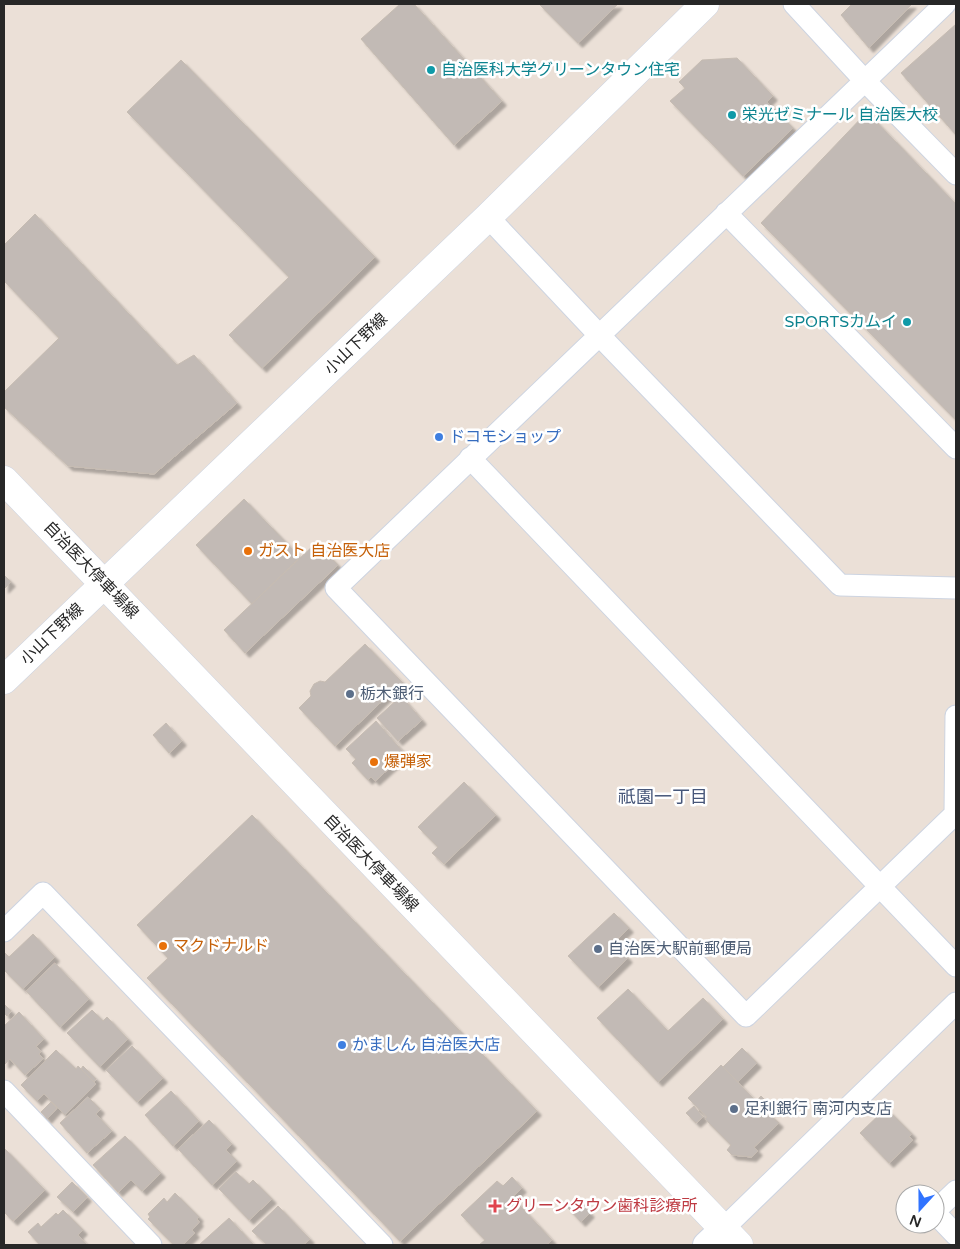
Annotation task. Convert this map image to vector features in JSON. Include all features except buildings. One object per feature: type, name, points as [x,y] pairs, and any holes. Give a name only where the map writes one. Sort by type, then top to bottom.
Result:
[{"type":"main road","name":"小山下野線","points":[[4,680],[488,217],[705,4]]},
{"type":"main road","name":"自治医大停車場線","points":[[4,480],[723,1240]]},
{"type":"street","points":[[794,4],[865,81],[956,174]]},
{"type":"street","points":[[945,4],[336,588],[746,1016],[955,814],[956,716]]},
{"type":"street","points":[[726,213],[956,448]]},
{"type":"street","points":[[488,217],[840,585],[956,588]]},
{"type":"street","points":[[470,458],[956,966]]},
{"type":"street","points":[[4,931],[43,893],[382,1245]]},
{"type":"street","points":[[723,1240],[956,1003]]},
{"type":"street","points":[[4,1090],[150,1245]]},
{"type":"street","points":[[945,1202],[956,1191]]},
{"type":"street","points":[[945,1223],[956,1235]]},
{"type":"place","name":"自治医科大学グリーンタウン住宅","points":[[431,70]]},
{"type":"place","name":"栄光ゼミナール 自治医大校","points":[[732,115]]},
{"type":"place","name":"SPORTSカムイ","points":[[907,322]]},
{"type":"place","name":"ドコモショップ","points":[[439,437]]},
{"type":"place","name":"ガスト 自治医大店","points":[[248,551]]},
{"type":"place","name":"栃木銀行","points":[[350,694]]},
{"type":"place","name":"爆弾家","points":[[374,762]]},
{"type":"place","name":"マクドナルド","points":[[163,946]]},
{"type":"place","name":"自治医大駅前郵便局","points":[[598,949]]},
{"type":"place","name":"かましん 自治医大店","points":[[342,1045]]},
{"type":"place","name":"足利銀行 南河内支店","points":[[734,1109]]},
{"type":"place","name":"グリーンタウン歯科診療所","points":[[495,1206]]},
{"type":"district","name":"祇園一丁目","points":[[663,797]]}]
